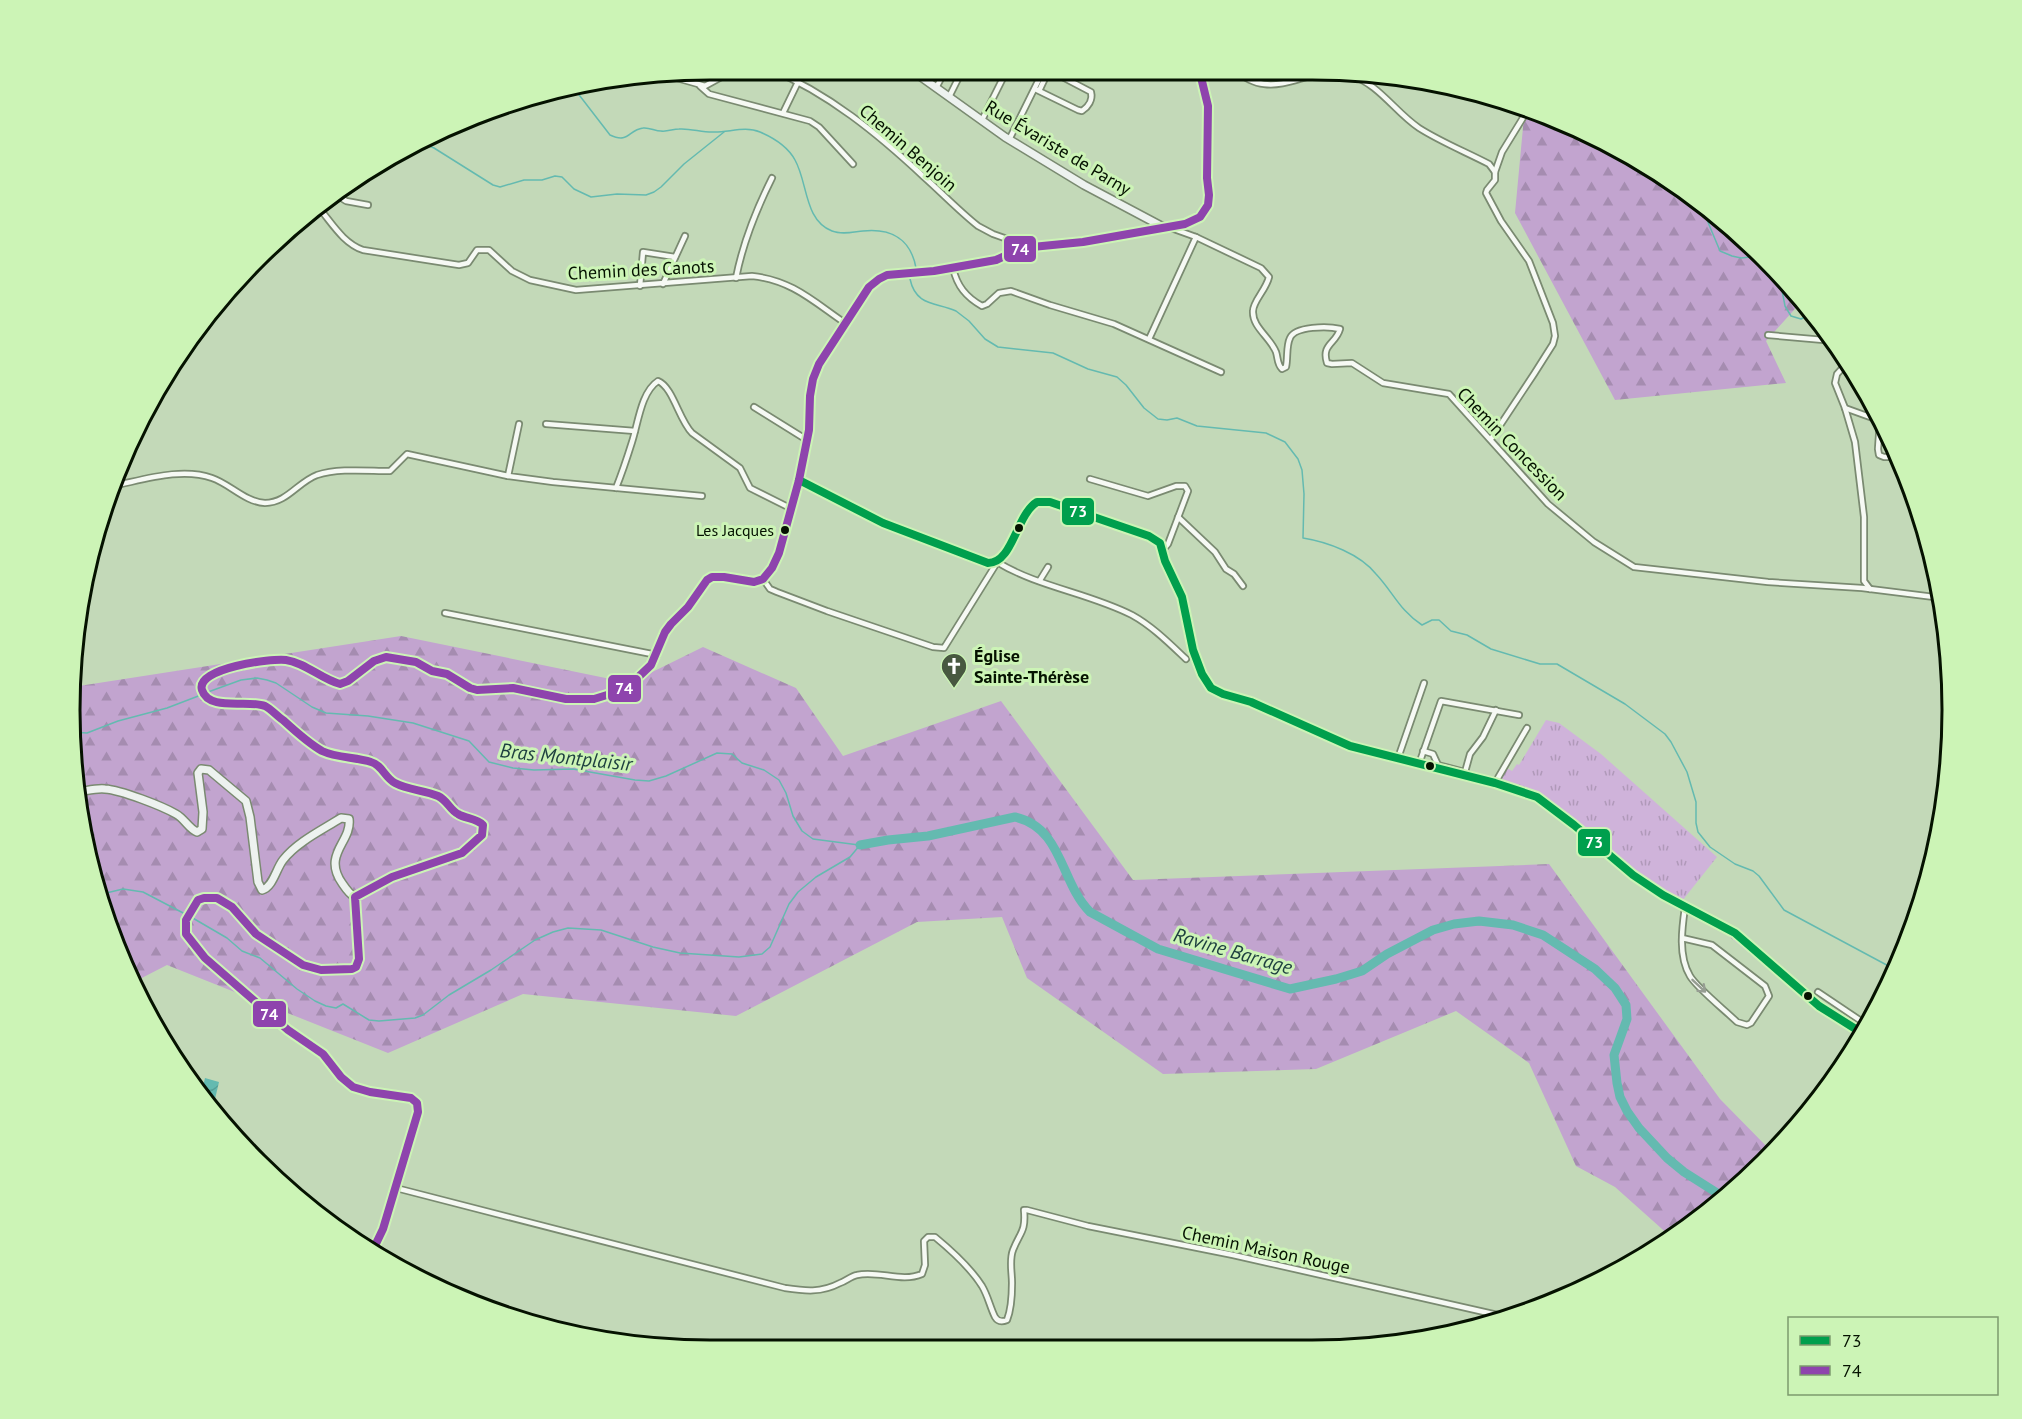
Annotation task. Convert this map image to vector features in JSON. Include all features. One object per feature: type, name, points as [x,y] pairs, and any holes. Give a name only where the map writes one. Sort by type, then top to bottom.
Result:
[{"type":"main road","name":"Rue Évariste de Parny","points":[[925,80],[1009,140],[1084,186],[1165,228]]},
{"type":"main road","points":[[356,897],[392,877],[462,853],[482,835],[483,825],[458,814],[440,797],[395,783],[375,763],[323,751],[265,706],[210,700],[202,690],[205,680],[218,672],[242,664],[286,660],[299,663],[340,684],[348,681],[374,661],[386,657],[416,662],[432,671],[447,674],[470,688],[513,688],[566,699],[594,699],[620,691],[632,684],[651,665],[670,624],[688,606],[707,580],[712,577],[724,577],[754,582],[763,579],[772,568],[792,509],[799,480],[810,422],[810,396],[813,379],[819,364],[869,286],[888,275],[953,268],[996,260],[1016,250],[1029,247],[1083,242],[1165,228],[1193,222],[1200,218],[1208,205],[1208,106],[1202,80]]},
{"type":"main road","points":[[799,480],[883,523],[988,562],[997,562],[1005,554],[1026,512],[1037,502],[1050,502],[1157,540],[1182,597],[1193,650],[1202,674],[1211,688],[1251,702],[1350,746],[1531,794],[1543,801],[1633,875],[1685,907],[1729,929],[1820,1006],[1855,1029]]},
{"type":"main road","points":[[85,791],[114,790],[172,812],[184,819],[190,829],[197,832],[202,829],[203,820],[198,773],[201,769],[209,770],[246,801],[258,882],[262,890],[268,887],[289,853],[341,818],[347,818],[350,825],[339,847],[335,866],[338,877],[350,894],[356,897]]},
{"type":"main road","points":[[356,897],[359,959],[357,967],[344,970],[311,968],[295,960],[256,934],[224,901],[210,897],[198,900],[193,907],[186,920],[186,934],[205,958],[288,1030],[323,1054],[352,1087],[415,1101],[418,1112],[383,1229],[376,1244]]},
{"type":"street","points":[[700,86],[718,80]]},
{"type":"street","name":"Chemin Benjoin","points":[[794,80],[824,96],[875,134],[978,226],[1029,247]]},
{"type":"street","points":[[936,88],[940,80]]},
{"type":"street","points":[[949,97],[958,80]]},
{"type":"street","points":[[982,120],[1002,80]]},
{"type":"street","points":[[1037,90],[1040,80]]},
{"type":"street","points":[[1009,140],[1043,80]]},
{"type":"street","points":[[1037,90],[1082,111],[1092,99],[1091,92],[1068,80]]},
{"type":"street","points":[[1250,80],[1266,85],[1293,80]]},
{"type":"street","points":[[683,81],[700,86],[709,94],[783,113],[815,124],[853,164]]},
{"type":"street","points":[[783,113],[798,82]]},
{"type":"street","points":[[1367,82],[1418,127],[1489,164],[1495,172]]},
{"type":"street","points":[[1491,439],[1553,344],[1555,336],[1553,323],[1529,261],[1501,221],[1486,194],[1486,190],[1495,180],[1495,172],[1502,152],[1524,116]]},
{"type":"street","points":[[736,278],[753,219],[772,178]]},
{"type":"street","points":[[342,199],[368,205]]},
{"type":"street","name":"Chemin des Canots","points":[[323,213],[345,239],[363,249],[459,265],[468,263],[477,250],[485,249],[512,271],[530,280],[576,290],[736,278],[768,278],[789,285],[845,323]]},
{"type":"street","name":"Chemin Concession","points":[[1165,228],[1180,230],[1196,237],[1261,268],[1269,277],[1266,287],[1252,309],[1259,328],[1277,353],[1278,365],[1281,369],[1286,367],[1290,336],[1297,330],[1333,327],[1340,329],[1339,334],[1326,347],[1327,363],[1352,363],[1383,383],[1449,394],[1548,504],[1594,542],[1634,567],[1932,597]]},
{"type":"street","points":[[663,284],[685,236]]},
{"type":"street","points":[[1149,339],[1196,237]]},
{"type":"street","points":[[640,286],[644,252],[675,257]]},
{"type":"street","points":[[953,268],[956,281],[964,292],[980,305],[985,305],[1002,291],[1011,291],[1114,324],[1221,372]]},
{"type":"street","points":[[1768,335],[1822,340]]},
{"type":"street","points":[[1842,369],[1837,375],[1835,383],[1855,442],[1864,517],[1864,581],[1870,589]]},
{"type":"street","points":[[616,488],[648,391],[658,381],[667,388],[689,430],[740,468],[750,488],[792,509]]},
{"type":"street","points":[[754,407],[807,440]]},
{"type":"street","points":[[1845,408],[1870,417]]},
{"type":"street","points":[[508,476],[519,424]]},
{"type":"street","points":[[546,424],[634,431]]},
{"type":"street","points":[[1880,436],[1879,455],[1890,457]]},
{"type":"street","points":[[121,484],[178,474],[195,475],[212,478],[255,502],[274,502],[284,498],[314,476],[336,472],[390,471],[407,454],[508,476],[702,496]]},
{"type":"street","points":[[1090,479],[1148,496],[1176,486],[1185,486],[1188,490],[1168,544],[1162,550]]},
{"type":"street","points":[[1178,517],[1215,552],[1226,569],[1234,574],[1243,586]]},
{"type":"street","points":[[763,579],[770,589],[933,647],[944,648],[997,562],[1024,575],[1133,615],[1150,626],[1186,659]]},
{"type":"street","points":[[1040,580],[1048,567]]},
{"type":"street","points":[[445,613],[657,655]]},
{"type":"street","points":[[1398,758],[1424,683]]},
{"type":"street","points":[[1419,764],[1441,701],[1519,715]]},
{"type":"street","points":[[1423,752],[1433,754],[1438,765],[1465,772],[1470,754],[1483,737],[1496,710]]},
{"type":"street","points":[[1495,783],[1527,728]]},
{"type":"street","points":[[1682,938],[1713,945],[1765,986],[1769,996],[1751,1023],[1744,1025],[1737,1022],[1691,979],[1686,968],[1682,938],[1685,907]]},
{"type":"street","points":[[1818,992],[1860,1021]]},
{"type":"street","name":"Chemin Maison Rouge","points":[[396,1188],[808,1292],[825,1290],[856,1275],[872,1274],[912,1278],[922,1274],[925,1265],[924,1241],[928,1237],[935,1237],[981,1284],[995,1316],[1001,1322],[1007,1320],[1009,1316],[1013,1251],[1025,1224],[1024,1210],[1491,1313]]},
{"type":"green space","points":[[1524,116],[1554,127],[1628,164],[1663,186],[1728,236],[1758,264],[1797,307],[1766,341],[1786,383],[1615,400],[1515,213]]},
{"type":"green space","points":[[401,636],[630,683],[703,647],[796,688],[843,756],[1001,701],[1133,880],[1549,864],[1720,1099],[1766,1146],[1728,1183],[1665,1232],[1615,1187],[1576,1166],[1529,1063],[1456,1011],[1316,1069],[1163,1074],[1027,978],[1002,917],[917,922],[736,1016],[523,994],[388,1053],[167,965],[140,979],[113,912],[92,832],[81,751],[81,686]]},
{"type":"green space","points":[[1546,720],[1559,723],[1601,754],[1717,857],[1682,901],[1654,886],[1624,865],[1548,800],[1499,783],[1507,768],[1512,771],[1517,764],[1519,765]]},
{"type":"green space","points":[[1689,915],[1720,927],[1741,941],[1819,1008],[1854,1031],[1852,1033],[1822,1013],[1726,934]]},
{"type":"water","points":[[205,1078],[219,1082],[215,1099],[210,1093],[204,1084]]},
{"type":"waterway","points":[[578,94],[610,135],[616,137],[625,137],[638,129],[645,128],[659,131],[684,129],[711,132],[749,129],[770,137],[785,147],[795,160],[811,210],[823,226],[840,233],[873,231],[891,234],[905,243],[916,268]]},
{"type":"waterway","points":[[428,146],[500,187],[524,180],[542,180],[555,176],[562,177],[574,189],[591,197],[617,194],[646,195],[661,187],[684,164],[724,132]]},
{"type":"waterway","points":[[1706,218],[1720,251],[1741,258],[1750,257]]},
{"type":"waterway","points":[[914,275],[910,279],[917,295],[928,302],[956,311],[969,321],[985,339],[998,347],[1053,353],[1088,369],[1117,377],[1144,408],[1158,419],[1177,418],[1197,426],[1266,433],[1285,442],[1298,459],[1302,470],[1303,538],[1323,542],[1361,560],[1382,581],[1408,614],[1422,625],[1432,620],[1439,620],[1451,631],[1467,635],[1491,649],[1540,664],[1557,664],[1625,704],[1665,734],[1671,742],[1687,772],[1696,802],[1698,832],[1710,847],[1735,864],[1759,876],[1784,910],[1888,966]]},
{"type":"waterway","points":[[1782,290],[1785,306],[1791,316],[1801,319],[1805,317]]},
{"type":"waterway","name":"Bras Montplaisir","points":[[208,692],[241,680],[257,678],[267,680],[326,713],[368,716],[413,723],[469,741],[489,762],[513,768],[573,769],[649,781],[666,776],[717,753],[732,754],[742,763],[764,770],[779,780],[786,793],[793,816],[802,831],[813,839],[859,845]]},
{"type":"waterway","name":"Bras Montplaisir","points":[[81,733],[87,733],[201,695]]},
{"type":"waterway","name":"Ravine Barrage","points":[[860,845],[928,836],[1015,817],[1031,823],[1043,832],[1052,844],[1080,900],[1090,912],[1158,949],[1290,989],[1362,971],[1387,954],[1433,930],[1454,924],[1479,921],[1513,925],[1543,935],[1595,969],[1615,988],[1626,1005],[1627,1019],[1614,1055],[1620,1097],[1639,1128],[1667,1158],[1716,1192]]},
{"type":"waterway","points":[[191,917],[227,938],[242,951],[260,958],[297,989],[326,1006],[336,1008],[343,1004],[369,1020],[415,1018],[423,1015],[449,995],[535,940],[568,928],[601,930],[680,953],[739,957],[762,954],[770,947],[789,904],[798,892],[816,877],[850,857],[860,845]]},
{"type":"waterway","points":[[107,893],[123,889],[143,892],[187,915]]},
{"type":"transit line","name":"74","points":[[376,1244],[383,1229],[418,1112],[417,1103],[411,1098],[353,1087],[341,1077],[323,1054],[288,1030],[205,958],[186,934],[186,920],[198,900],[217,898],[232,907],[256,934],[303,965],[321,970],[352,969],[356,967],[359,959],[355,897],[392,877],[462,853],[482,835],[483,825],[461,816],[438,796],[395,783],[375,764],[322,751],[265,706],[212,701],[202,690],[203,682],[222,670],[236,666],[286,660],[300,664],[340,684],[348,681],[374,661],[386,657],[416,662],[432,671],[447,674],[477,690],[513,688],[566,699],[594,699],[620,691],[651,665],[665,632],[688,607],[707,580],[712,577],[724,577],[754,582],[763,579],[772,568],[779,553],[799,480],[809,430],[813,379],[819,364],[869,287],[887,275],[934,271],[996,260],[1022,248],[1083,242],[1185,224],[1200,217],[1208,205],[1209,195],[1207,178],[1208,106],[1202,80]]},
{"type":"transit line","name":"73","points":[[799,480],[883,523],[988,563],[996,561],[1003,555],[1024,517],[1037,502],[1050,502],[1149,536],[1160,543],[1165,561],[1182,597],[1193,650],[1202,674],[1211,688],[1251,702],[1350,746],[1495,783],[1537,797],[1633,875],[1663,895],[1735,933],[1819,1006],[1855,1029]]},
{"type":"place","name":"Les Jacques","points":[[785,530]]},
{"type":"place","name":"Église Sainte-Thérèse","points":[[954,689]]}]
